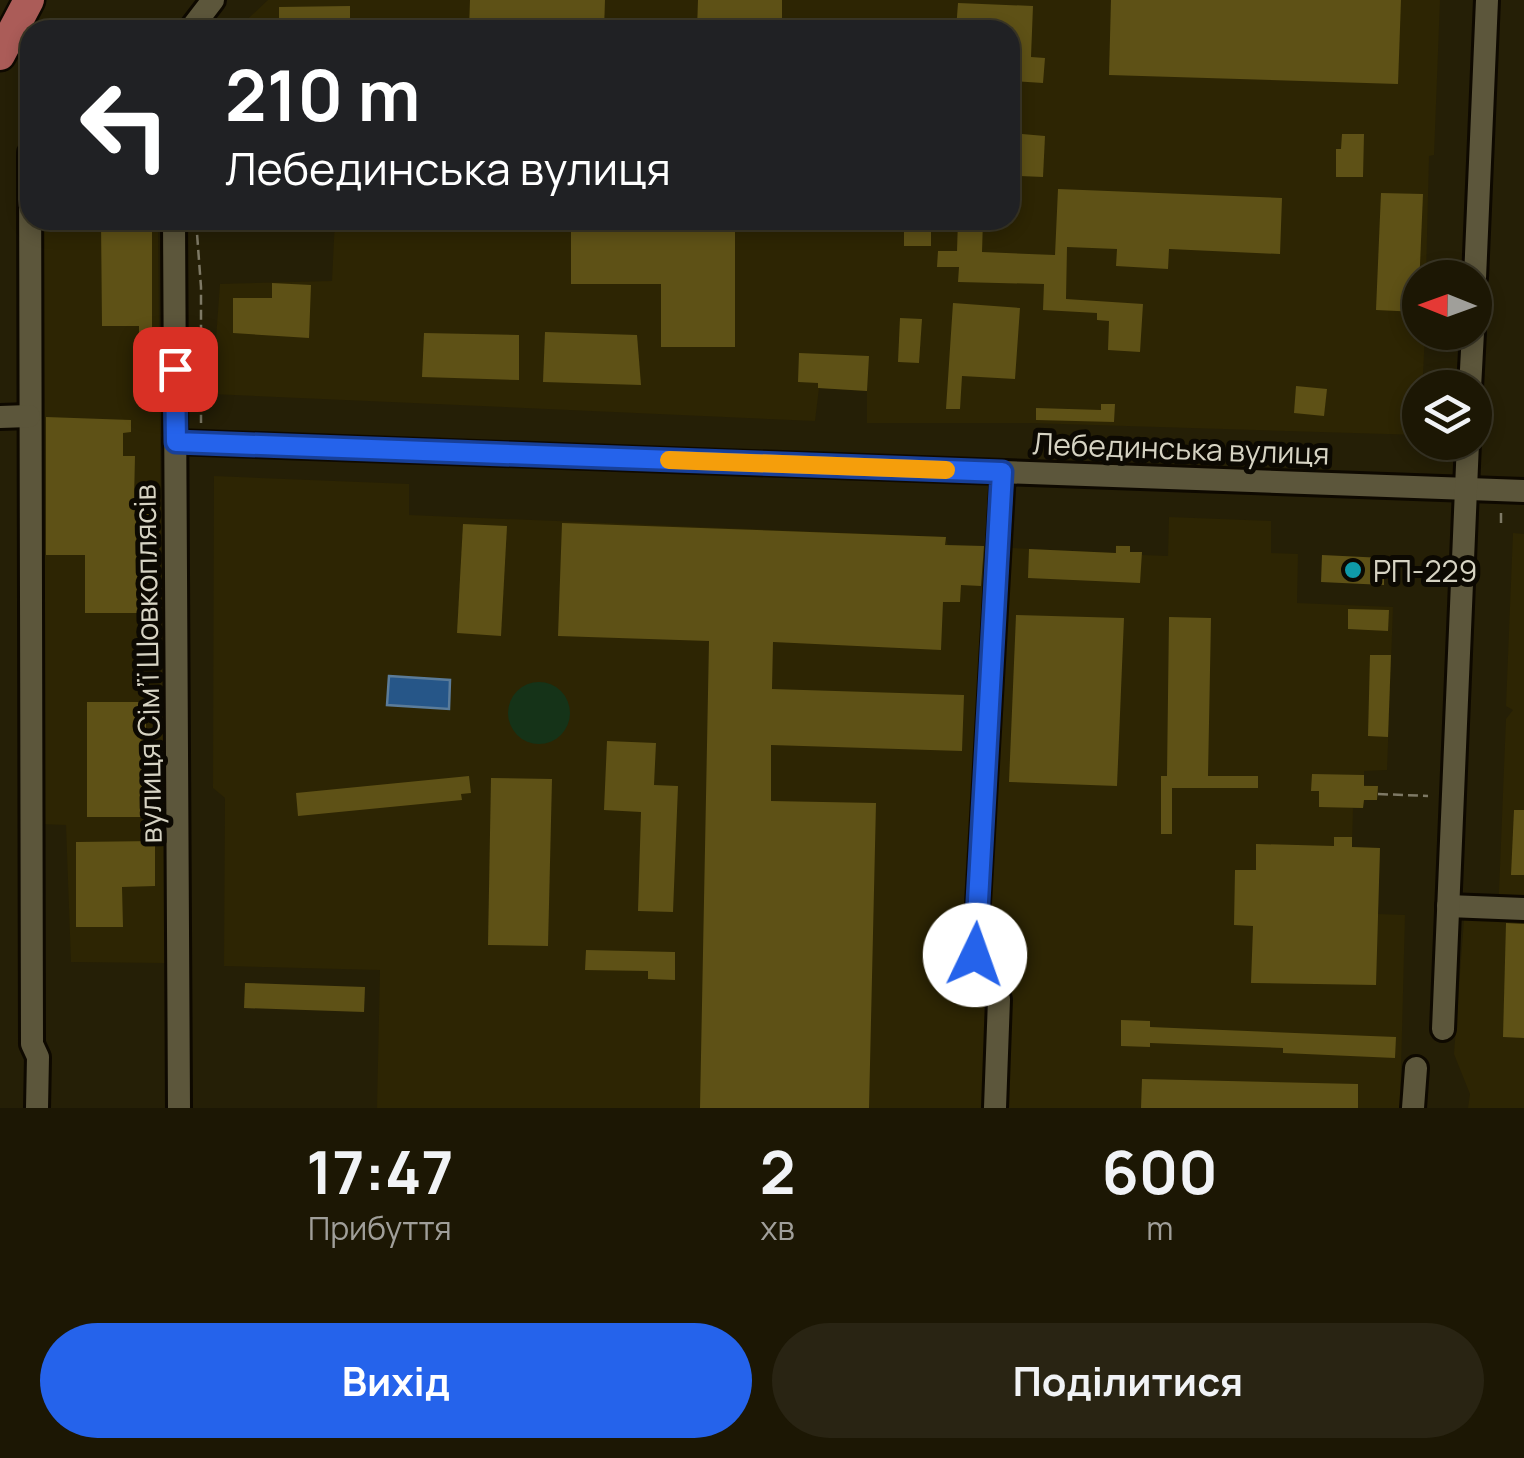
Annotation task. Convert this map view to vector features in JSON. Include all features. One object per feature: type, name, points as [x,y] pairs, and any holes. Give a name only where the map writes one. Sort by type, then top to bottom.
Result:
[{"type":"main road","points":[[0,55],[29,0]]},
{"type":"street","points":[[198,20],[213,0]]},
{"type":"street","points":[[1476,260],[1487,0]]},
{"type":"street","points":[[30,230],[32,1044],[38,1058],[37,1108]]},
{"type":"street","name":"вулиця Сімʼї Шовкоплясів","points":[[179,1108],[176,442],[182,230]]},
{"type":"street","points":[[0,418],[29,416]]},
{"type":"street","name":"Лебединська вулиця","points":[[176,442],[1524,490]]},
{"type":"street","points":[[1443,1030],[1467,460]]},
{"type":"street","points":[[995,1108],[1000,999],[975,955],[1002,472]]},
{"type":"street","points":[[1448,906],[1524,908]]},
{"type":"street","points":[[1413,1108],[1416,1068]]},
{"type":"path","points":[[185,230],[201,288],[201,424]]},
{"type":"path","points":[[1501,524],[1502,500]]},
{"type":"path","points":[[1378,794],[1428,796]]},
{"type":"shaded area","points":[[268,0],[1440,0],[1426,260],[1402,260],[1402,350],[1424,350],[1423,370],[1402,370],[1402,434],[1029,423],[867,423],[867,391],[819,388],[815,421],[212,394],[220,284],[332,281],[335,230],[1020,230],[1020,20],[247,20]]},
{"type":"shaded area","points":[[38,230],[158,230],[165,963],[71,962],[66,825],[39,824]]},
{"type":"shaded area","points":[[214,476],[409,484],[409,515],[945,537],[948,545],[1115,553],[1116,545],[1130,546],[1130,552],[1142,555],[1168,556],[1169,517],[1271,521],[1271,553],[1298,554],[1297,603],[1393,607],[1387,770],[1364,771],[1364,785],[1378,786],[1377,800],[1364,800],[1363,808],[1353,808],[1352,847],[1380,848],[1378,914],[1405,915],[1400,1108],[377,1108],[380,970],[224,966],[225,798],[213,788]]},
{"type":"shaded area","points":[[1513,533],[1524,534],[1524,1108],[1468,1108],[1470,1094],[1454,1054],[1464,920],[1498,917],[1506,719],[1513,710],[1506,706]]},
{"type":"green space","points":[[539,682],[561,691],[570,713],[561,735],[539,744],[517,735],[508,713],[517,691]]},
{"type":"water","points":[[389,676],[450,680],[449,709],[387,705]]},
{"type":"building","points":[[470,0],[605,0],[604,20],[469,20]]},
{"type":"building","points":[[698,0],[782,0],[782,20],[697,20]]},
{"type":"building","points":[[1111,0],[1401,0],[1398,84],[1109,75]]},
{"type":"building","points":[[958,3],[1033,6],[1031,57],[1045,58],[1043,83],[1020,82],[1020,20],[957,20]]},
{"type":"building","points":[[350,6],[350,20],[279,20],[279,7]]},
{"type":"building","points":[[1022,134],[1045,136],[1043,177],[1020,176]]},
{"type":"building","points":[[1342,134],[1364,134],[1363,177],[1336,177],[1336,149],[1341,149]]},
{"type":"building","points":[[1058,189],[1282,198],[1280,254],[1169,249],[1168,269],[1116,266],[1117,249],[1067,247],[1066,299],[1143,304],[1140,352],[1108,350],[1109,321],[1097,320],[1097,313],[1043,310],[1044,284],[958,282],[959,267],[937,267],[938,251],[957,251],[958,230],[983,230],[982,252],[1055,255]]},
{"type":"building","points":[[1381,193],[1423,194],[1420,260],[1402,260],[1402,311],[1376,310]]},
{"type":"building","points":[[101,230],[152,230],[156,392],[139,392],[139,326],[102,326]]},
{"type":"building","points":[[571,230],[735,230],[735,347],[661,347],[661,284],[571,284]]},
{"type":"building","points":[[904,230],[931,230],[931,246],[904,246]]},
{"type":"building","points":[[272,283],[311,285],[309,338],[233,333],[233,298],[272,298]]},
{"type":"building","points":[[953,303],[1020,308],[1015,379],[962,376],[960,409],[946,409]]},
{"type":"building","points":[[900,318],[922,319],[919,363],[898,362]]},
{"type":"building","points":[[545,332],[637,335],[641,385],[543,382]]},
{"type":"building","points":[[424,333],[519,335],[519,380],[422,377]]},
{"type":"building","points":[[799,353],[869,356],[867,391],[818,388],[818,383],[798,382]]},
{"type":"building","points":[[1296,386],[1327,389],[1324,416],[1294,413]]},
{"type":"building","points":[[1101,404],[1115,404],[1114,422],[1036,420],[1036,408],[1101,410]]},
{"type":"building","points":[[46,417],[131,420],[131,432],[123,433],[123,456],[135,456],[134,500],[149,500],[149,613],[85,613],[85,555],[46,555]]},
{"type":"building","points":[[562,523],[946,537],[945,545],[984,546],[981,586],[961,585],[960,602],[943,602],[941,650],[773,642],[772,689],[964,695],[962,751],[771,745],[771,801],[876,803],[869,1108],[700,1108],[709,641],[558,636]]},
{"type":"building","points":[[463,524],[507,526],[501,636],[457,633]]},
{"type":"building","points":[[1116,546],[1130,546],[1130,552],[1142,552],[1140,583],[1028,578],[1029,549],[1116,553]]},
{"type":"building","name":"РП-229","points":[[1322,555],[1384,558],[1384,585],[1321,582]]},
{"type":"building","points":[[1348,609],[1389,610],[1388,631],[1348,629]]},
{"type":"building","points":[[1016,615],[1124,618],[1117,786],[1009,782]]},
{"type":"building","points":[[1169,617],[1211,618],[1208,776],[1258,776],[1258,788],[1172,788],[1172,834],[1161,834],[1161,776],[1167,776]]},
{"type":"building","points":[[1370,655],[1391,655],[1388,737],[1368,736]]},
{"type":"building","points":[[87,702],[146,702],[146,817],[87,817]]},
{"type":"building","points":[[607,741],[656,743],[654,785],[678,786],[673,912],[638,911],[641,812],[604,810]]},
{"type":"building","points":[[1312,774],[1364,775],[1364,786],[1378,786],[1377,800],[1364,800],[1363,808],[1319,807],[1319,791],[1311,791]]},
{"type":"building","points":[[469,776],[471,793],[461,794],[462,800],[298,816],[296,793]]},
{"type":"building","points":[[491,778],[552,779],[548,946],[488,945]]},
{"type":"building","points":[[1514,810],[1524,810],[1524,875],[1511,875]]},
{"type":"building","points":[[1334,837],[1352,837],[1352,847],[1380,848],[1376,985],[1251,983],[1253,926],[1234,925],[1235,870],[1256,870],[1256,844],[1334,846]]},
{"type":"building","points":[[155,841],[155,886],[122,887],[123,927],[76,927],[76,842]]},
{"type":"building","points":[[1506,923],[1524,924],[1524,1038],[1503,1037]]},
{"type":"building","points":[[586,950],[675,952],[675,980],[648,979],[648,971],[585,970]]},
{"type":"building","points":[[245,983],[365,987],[364,1012],[244,1008]]},
{"type":"building","points":[[1121,1020],[1150,1021],[1150,1027],[1396,1037],[1395,1058],[1283,1053],[1283,1048],[1150,1043],[1150,1047],[1121,1046]]},
{"type":"building","points":[[1142,1079],[1358,1084],[1358,1108],[1141,1108]]},
{"type":"slow traffic","points":[[669,460],[946,470]]},
{"type":"place","name":"РП-229","points":[[1353,570]]},
{"type":"route","points":[[175,369],[176,442],[1002,472],[975,955]]}]
